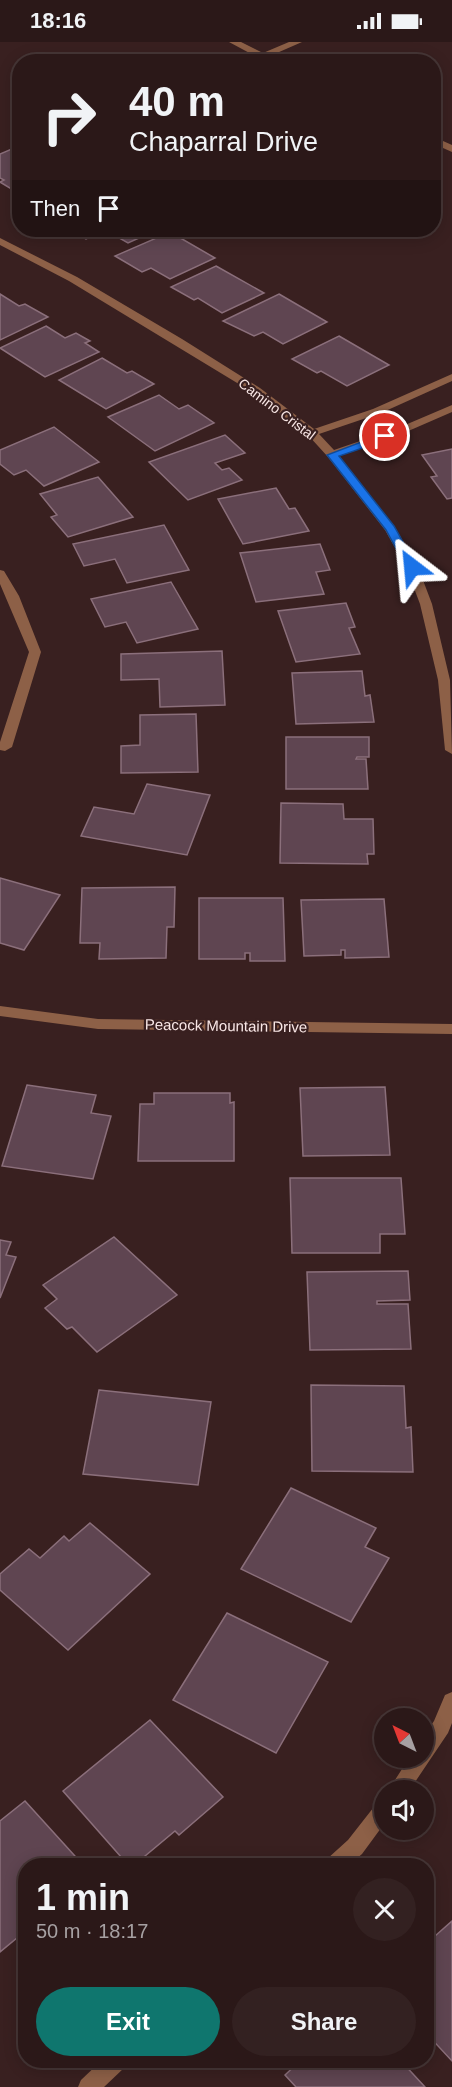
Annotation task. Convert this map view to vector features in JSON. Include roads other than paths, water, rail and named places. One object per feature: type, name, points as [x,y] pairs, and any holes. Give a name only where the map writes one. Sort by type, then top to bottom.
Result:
[{"type":"street","points":[[234,42],[259,54]]},
{"type":"street","points":[[268,54],[297,42]]},
{"type":"street","name":"Camino Cristal","points":[[0,241],[73,279],[256,390],[312,433],[333,455],[390,529],[412,567],[426,604],[448,680],[452,750]]},
{"type":"street","points":[[312,433],[378,411],[452,377]]},
{"type":"street","points":[[333,455],[402,430],[452,408]]},
{"type":"street","points":[[0,574],[13,596],[35,652],[5,747]]},
{"type":"street","name":"Peacock Mountain Drive","points":[[0,1011],[98,1024],[452,1029]]},
{"type":"street","points":[[434,1736],[452,1701]]},
{"type":"street","points":[[343,1858],[355,1847],[374,1822]]},
{"type":"street","points":[[88,2087],[109,2068]]}]
